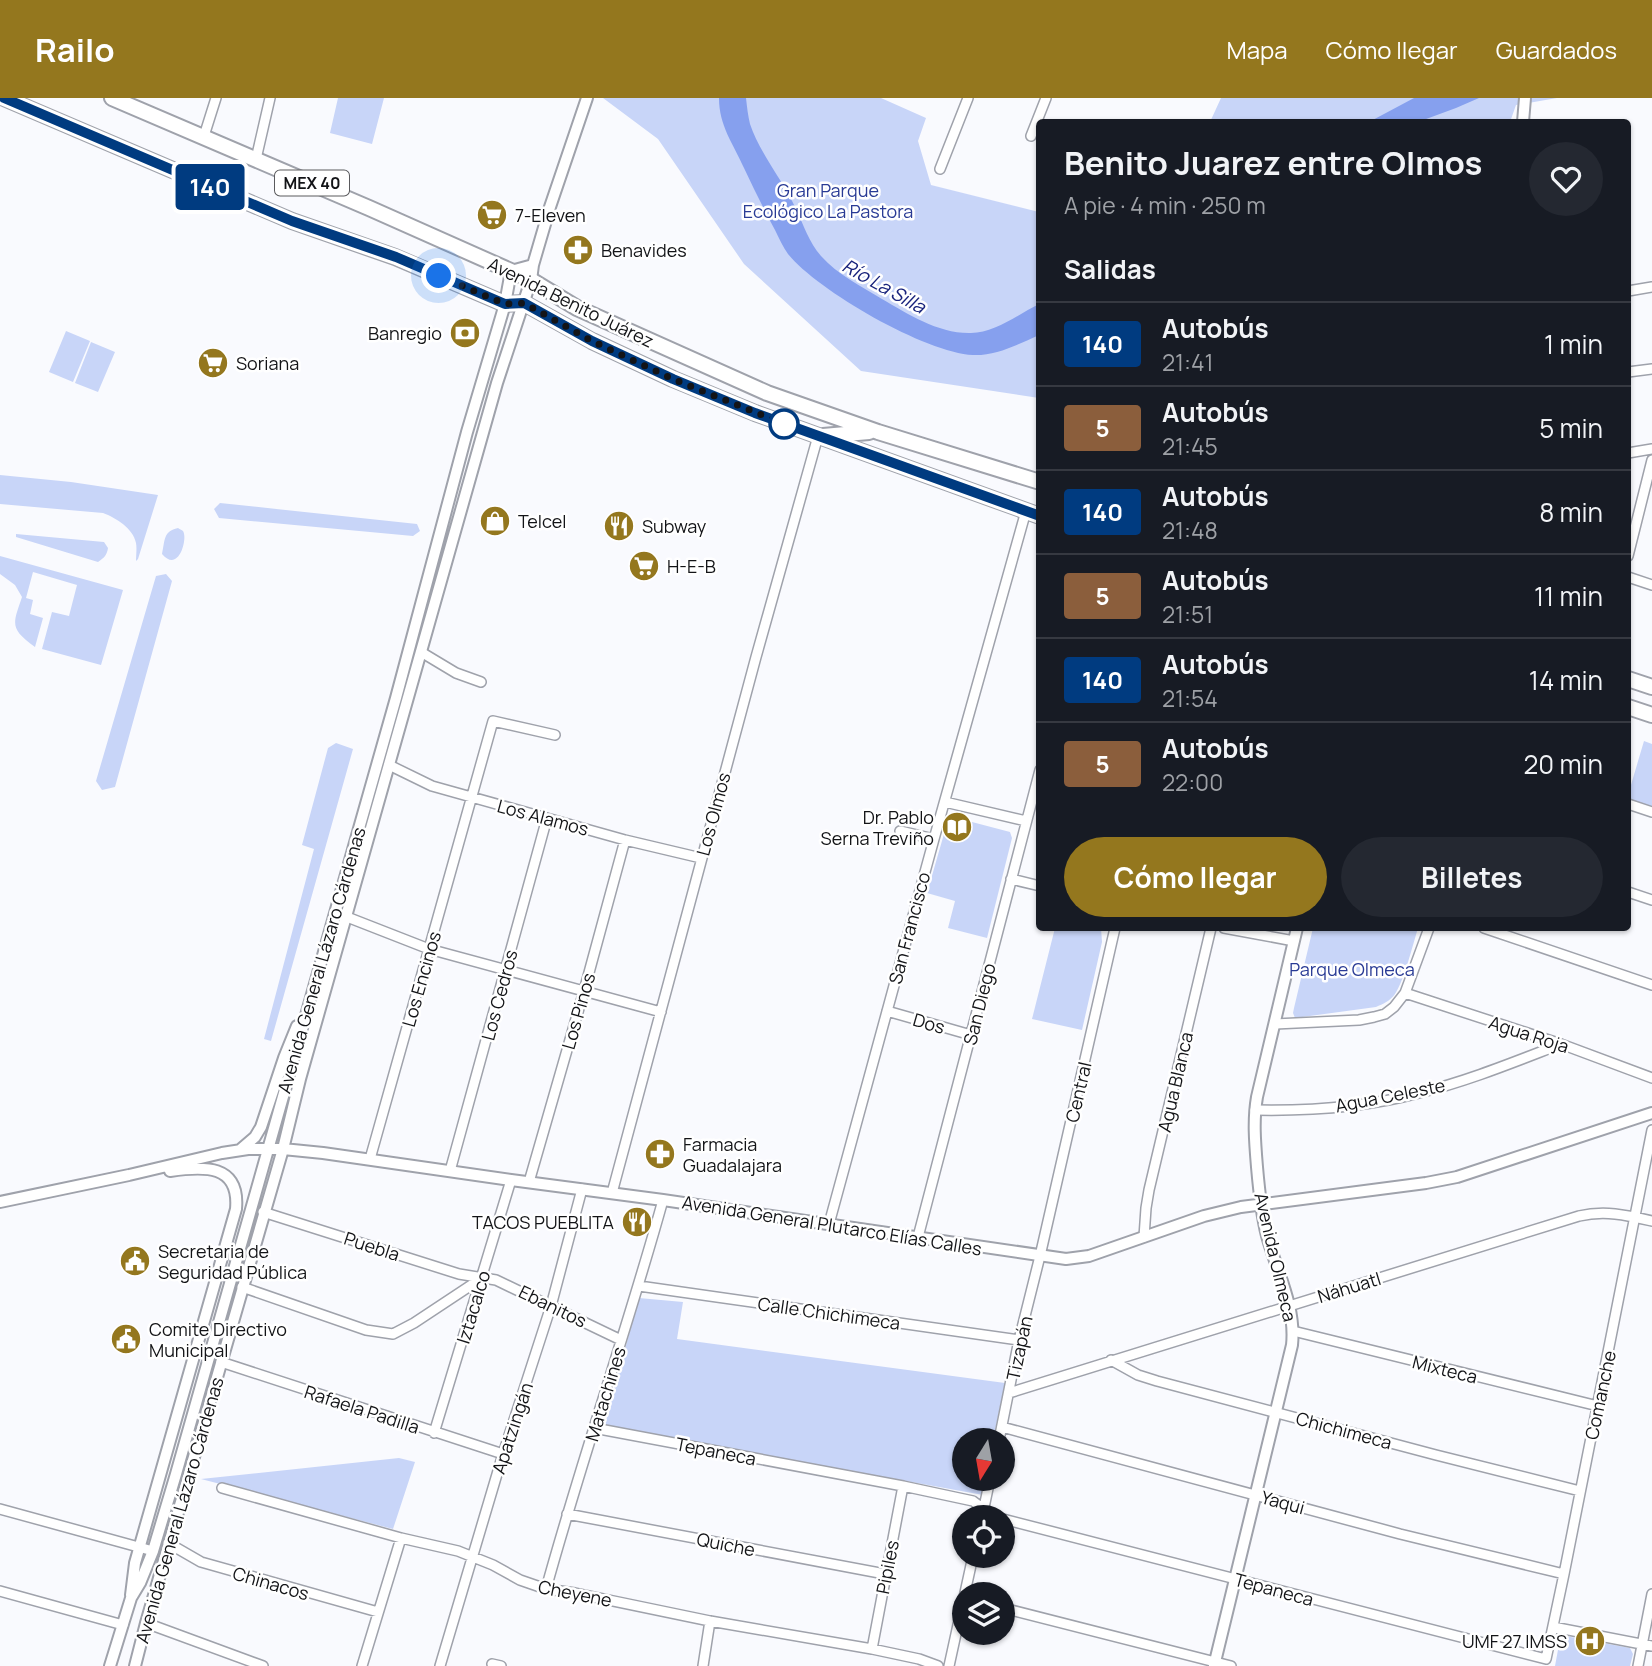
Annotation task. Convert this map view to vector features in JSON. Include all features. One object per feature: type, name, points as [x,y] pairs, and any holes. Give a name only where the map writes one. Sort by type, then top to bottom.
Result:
[{"type":"main road","name":"Avenida Benito Juárez","points":[[4,98],[270,213],[396,257],[505,304],[524,303],[592,341],[723,400],[1033,513]]},
{"type":"main road","name":"Avenida Benito Juárez","points":[[112,98],[531,280],[577,309],[766,393],[878,432],[1036,481]]},
{"type":"main road","points":[[818,436],[878,432]]},
{"type":"main road","points":[[1631,680],[1652,687]]},
{"type":"main road","points":[[1631,707],[1652,715]]},
{"type":"street","points":[[204,136],[216,98]]},
{"type":"street","points":[[256,159],[271,98]]},
{"type":"street","name":"Avenida General Lázaro Cárdenas","points":[[136,1665],[168,1543],[283,1149],[497,383],[587,98]]},
{"type":"street","points":[[1038,119],[1046,98]]},
{"type":"street","points":[[1523,119],[1525,98]]},
{"type":"street","points":[[940,169],[965,99]]},
{"type":"street","points":[[1031,136],[1036,123]]},
{"type":"street","points":[[511,271],[533,265]]},
{"type":"street","name":"Avenida General Lázaro Cárdenas","points":[[111,1662],[131,1598],[153,1552],[396,698],[467,432],[505,304],[511,271]]},
{"type":"street","points":[[1631,290],[1652,287]]},
{"type":"street","points":[[1631,372],[1652,369]]},
{"type":"street","name":"Los Olmos","points":[[612,1193],[818,436]]},
{"type":"street","points":[[1631,452],[1652,449]]},
{"type":"street","points":[[1631,544],[1652,460]]},
{"type":"street","name":"San Francisco","points":[[829,1224],[944,802],[1033,513]]},
{"type":"street","points":[[429,576],[425,621],[428,628],[430,621]]},
{"type":"street","points":[[1631,578],[1652,585]]},
{"type":"street","points":[[421,652],[456,673],[481,682]]},
{"type":"street","name":"Los Encinos","points":[[370,1159],[493,721],[555,735]]},
{"type":"street","name":"Los Alamos","points":[[389,765],[432,786],[701,859]]},
{"type":"street","name":"San Diego","points":[[918,1237],[1036,785]]},
{"type":"street","points":[[944,802],[1026,821]]},
{"type":"street","points":[[1631,805],[1652,812]]},
{"type":"street","name":"Los Cedros","points":[[450,1171],[547,818]]},
{"type":"street","points":[[900,831],[934,839]]},
{"type":"street","name":"Los Pinos","points":[[529,1182],[625,839]]},
{"type":"street","points":[[1011,879],[1036,885]]},
{"type":"street","points":[[1631,893],[1652,900]]},
{"type":"street","points":[[346,917],[429,949],[661,1012]]},
{"type":"street","name":"Central","points":[[1040,1256],[1114,931]]},
{"type":"street","name":"Agua Blanca","points":[[1144,1237],[1149,1190],[1209,931]]},
{"type":"street","points":[[1240,931],[1294,941]]},
{"type":"street","name":"Avenida Olmeca","points":[[1214,1664],[1289,1359],[1293,1331],[1289,1305],[1267,1234],[1261,1204],[1254,1133],[1255,1110],[1296,931]]},
{"type":"street","points":[[1275,1024],[1359,1020],[1385,1014],[1405,993],[1428,931]]},
{"type":"street","points":[[1493,931],[1652,985]]},
{"type":"street","name":"Agua Roja","points":[[1405,993],[1561,1044],[1652,1078]]},
{"type":"street","points":[[239,1150],[261,1127],[287,1048],[308,1005]]},
{"type":"street","name":"Dos","points":[[887,1011],[971,1035]]},
{"type":"street","name":"Agua Celeste","points":[[1255,1110],[1343,1106],[1416,1094],[1453,1084],[1561,1044]]},
{"type":"street","name":"Avenida General Plutarco Elías Calles","points":[[0,1202],[211,1155],[267,1148],[370,1159],[1066,1259],[1089,1256],[1225,1210],[1457,1177],[1652,1113]]},
{"type":"street","name":"Comanche","points":[[1546,1659],[1652,1130]]},
{"type":"street","points":[[129,1175],[203,1168],[223,1173],[236,1189],[237,1198],[139,1547],[131,1598]]},
{"type":"street","name":"Iztacalco","points":[[434,1433],[512,1180]]},
{"type":"street","name":"Apatzingán","points":[[440,1666],[503,1454],[551,1306],[582,1189]]},
{"type":"street","name":"Matachines","points":[[546,1589],[663,1200]]},
{"type":"street","name":"Puebla","points":[[264,1212],[459,1274],[482,1278]]},
{"type":"street","name":"Náhuatl","points":[[1009,1393],[1579,1216],[1595,1212],[1652,1220]]},
{"type":"street","name":"Tizapán","points":[[1002,1427],[1019,1340],[1040,1256]]},
{"type":"street","points":[[242,1287],[366,1330],[393,1334],[482,1278]]},
{"type":"street","name":"Ebanitos","points":[[482,1278],[509,1285],[621,1340]]},
{"type":"street","points":[[212,1294],[231,1279]]},
{"type":"street","name":"Calle Chichimeca","points":[[639,1286],[1019,1340]]},
{"type":"street","name":"Mixteca","points":[[1293,1331],[1598,1406]]},
{"type":"street","name":"Chichimeca","points":[[1111,1360],[1138,1376],[1580,1491]]},
{"type":"street","name":"Rafaela Padilla","points":[[221,1362],[503,1454]]},
{"type":"street","points":[[186,1385],[204,1374]]},
{"type":"street","name":"Yaqui","points":[[1002,1427],[1400,1534],[1564,1574]]},
{"type":"street","name":"Tepaneca","points":[[594,1428],[903,1486],[973,1501],[976,1505]]},
{"type":"street","name":"Pipiles","points":[[872,1649],[903,1486]]},
{"type":"street","name":"Cheyene","points":[[222,1488],[401,1538],[440,1546],[494,1565],[520,1580],[546,1589],[872,1649],[938,1666]]},
{"type":"street","points":[[0,1508],[153,1552]]},
{"type":"street","name":"Quiche","points":[[567,1514],[885,1574]]},
{"type":"street","name":"Tepaneca","points":[[1015,1522],[1546,1659]]},
{"type":"street","points":[[362,1666],[401,1538]]},
{"type":"street","name":"Chinacos","points":[[168,1543],[201,1562],[378,1612]]},
{"type":"street","points":[[0,1591],[123,1625]]},
{"type":"street","points":[[1638,1666],[1647,1645],[1652,1594]]},
{"type":"street","points":[[1015,1611],[1214,1664],[1231,1666]]},
{"type":"street","points":[[703,1666],[710,1621]]},
{"type":"street","points":[[146,1623],[263,1666]]},
{"type":"street","points":[[1553,1627],[1647,1645]]},
{"type":"street","points":[[949,1666],[953,1645]]},
{"type":"street","points":[[111,1662],[117,1655],[126,1654],[134,1657],[136,1665]]},
{"type":"green space","points":[[338,98],[384,98],[372,144],[330,133]]},
{"type":"green space","name":"Gran Parque Ecológico La Pastora","points":[[603,98],[881,98],[926,118],[918,141],[931,185],[1036,211],[1036,398],[861,371],[744,264],[658,139]]},
{"type":"green space","points":[[1221,98],[1557,98],[1516,105],[1511,119],[1211,119]]},
{"type":"green space","points":[[66,331],[90,341],[73,382],[49,372]]},
{"type":"green space","points":[[91,342],[115,352],[98,392],[75,383]]},
{"type":"green space","points":[[0,475],[158,495],[138,559],[136,561],[136,543],[128,528],[103,513],[0,504]]},
{"type":"green space","points":[[220,503],[417,524],[420,531],[413,536],[219,518],[214,509]]},
{"type":"green space","points":[[173,529],[183,531],[183,547],[177,557],[168,559],[162,554],[166,537]]},
{"type":"green space","points":[[16,534],[104,542],[108,548],[105,556],[98,562],[16,537]]},
{"type":"green space","points":[[0,556],[123,590],[101,665],[42,649],[52,612],[69,616],[77,585],[33,572],[26,598],[33,600],[30,614],[43,618],[35,647],[21,635],[15,620],[22,597],[15,585],[0,574]]},
{"type":"green space","points":[[166,574],[172,581],[115,787],[102,790],[96,781],[156,576]]},
{"type":"green space","points":[[1644,741],[1652,744],[1652,812],[1631,805],[1631,785]]},
{"type":"green space","points":[[336,743],[353,749],[271,1041],[264,1039],[314,849],[302,845],[328,748]]},
{"type":"green space","points":[[953,817],[1010,832],[1012,838],[987,938],[948,928],[955,901],[927,893],[948,820]]},
{"type":"green space","points":[[1054,931],[1101,931],[1102,942],[1082,1030],[1032,1019]]},
{"type":"green space","name":"Parque Olmeca","points":[[1312,931],[1417,931],[1398,988],[1386,1002],[1376,1007],[1295,1018],[1294,1008]]},
{"type":"green space","points":[[639,1298],[683,1302],[677,1339],[1005,1383],[996,1428],[952,1428],[952,1489],[604,1426]]},
{"type":"green space","points":[[399,1458],[415,1462],[393,1529],[201,1479]]},
{"type":"green space","points":[[961,1491],[984,1491],[983,1495]]},
{"type":"green space","points":[[1565,1636],[1630,1648],[1633,1654],[1630,1666],[1555,1666],[1560,1639]]},
{"type":"water","points":[[719,98],[746,98],[754,135],[791,199],[810,239],[821,256],[842,275],[913,317],[936,327],[959,332],[989,330],[1036,306],[1036,336],[990,354],[953,352],[928,344],[874,318],[823,285],[788,254],[727,134]]},
{"type":"water","points":[[1414,98],[1479,98],[1426,119],[1375,119]]},
{"type":"bus line","name":"140","points":[[4,98],[321,233],[396,257],[505,304],[524,303],[592,341],[713,396],[1036,515]]},
{"type":"place","name":"7-Eleven","points":[[492,215]]},
{"type":"place","name":"Benavides","points":[[578,250]]},
{"type":"place","name":"Banregio","points":[[465,333]]},
{"type":"place","name":"Soriana","points":[[213,363]]},
{"type":"place","name":"Telcel","points":[[495,521]]},
{"type":"place","name":"Subway","points":[[619,526]]},
{"type":"place","name":"H-E-B","points":[[644,566]]},
{"type":"place","name":"Dr. Pablo Serna Treviño","points":[[957,827]]},
{"type":"place","name":"Farmacia Guadalajara","points":[[660,1154]]},
{"type":"place","name":"TACOS PUEBLITA","points":[[637,1222]]},
{"type":"place","name":"Secretaria de Seguridad Pública","points":[[135,1261]]},
{"type":"place","name":"Comite Directivo Municipal","points":[[126,1339]]},
{"type":"place","name":"UMF 27 IMSS","points":[[1590,1641]]},
{"type":"route","points":[[439,276],[505,304],[524,303],[592,341],[673,379],[789,426],[784,424]]},
{"type":"water label","name":"Río La Silla","points":[[884,286]]}]
